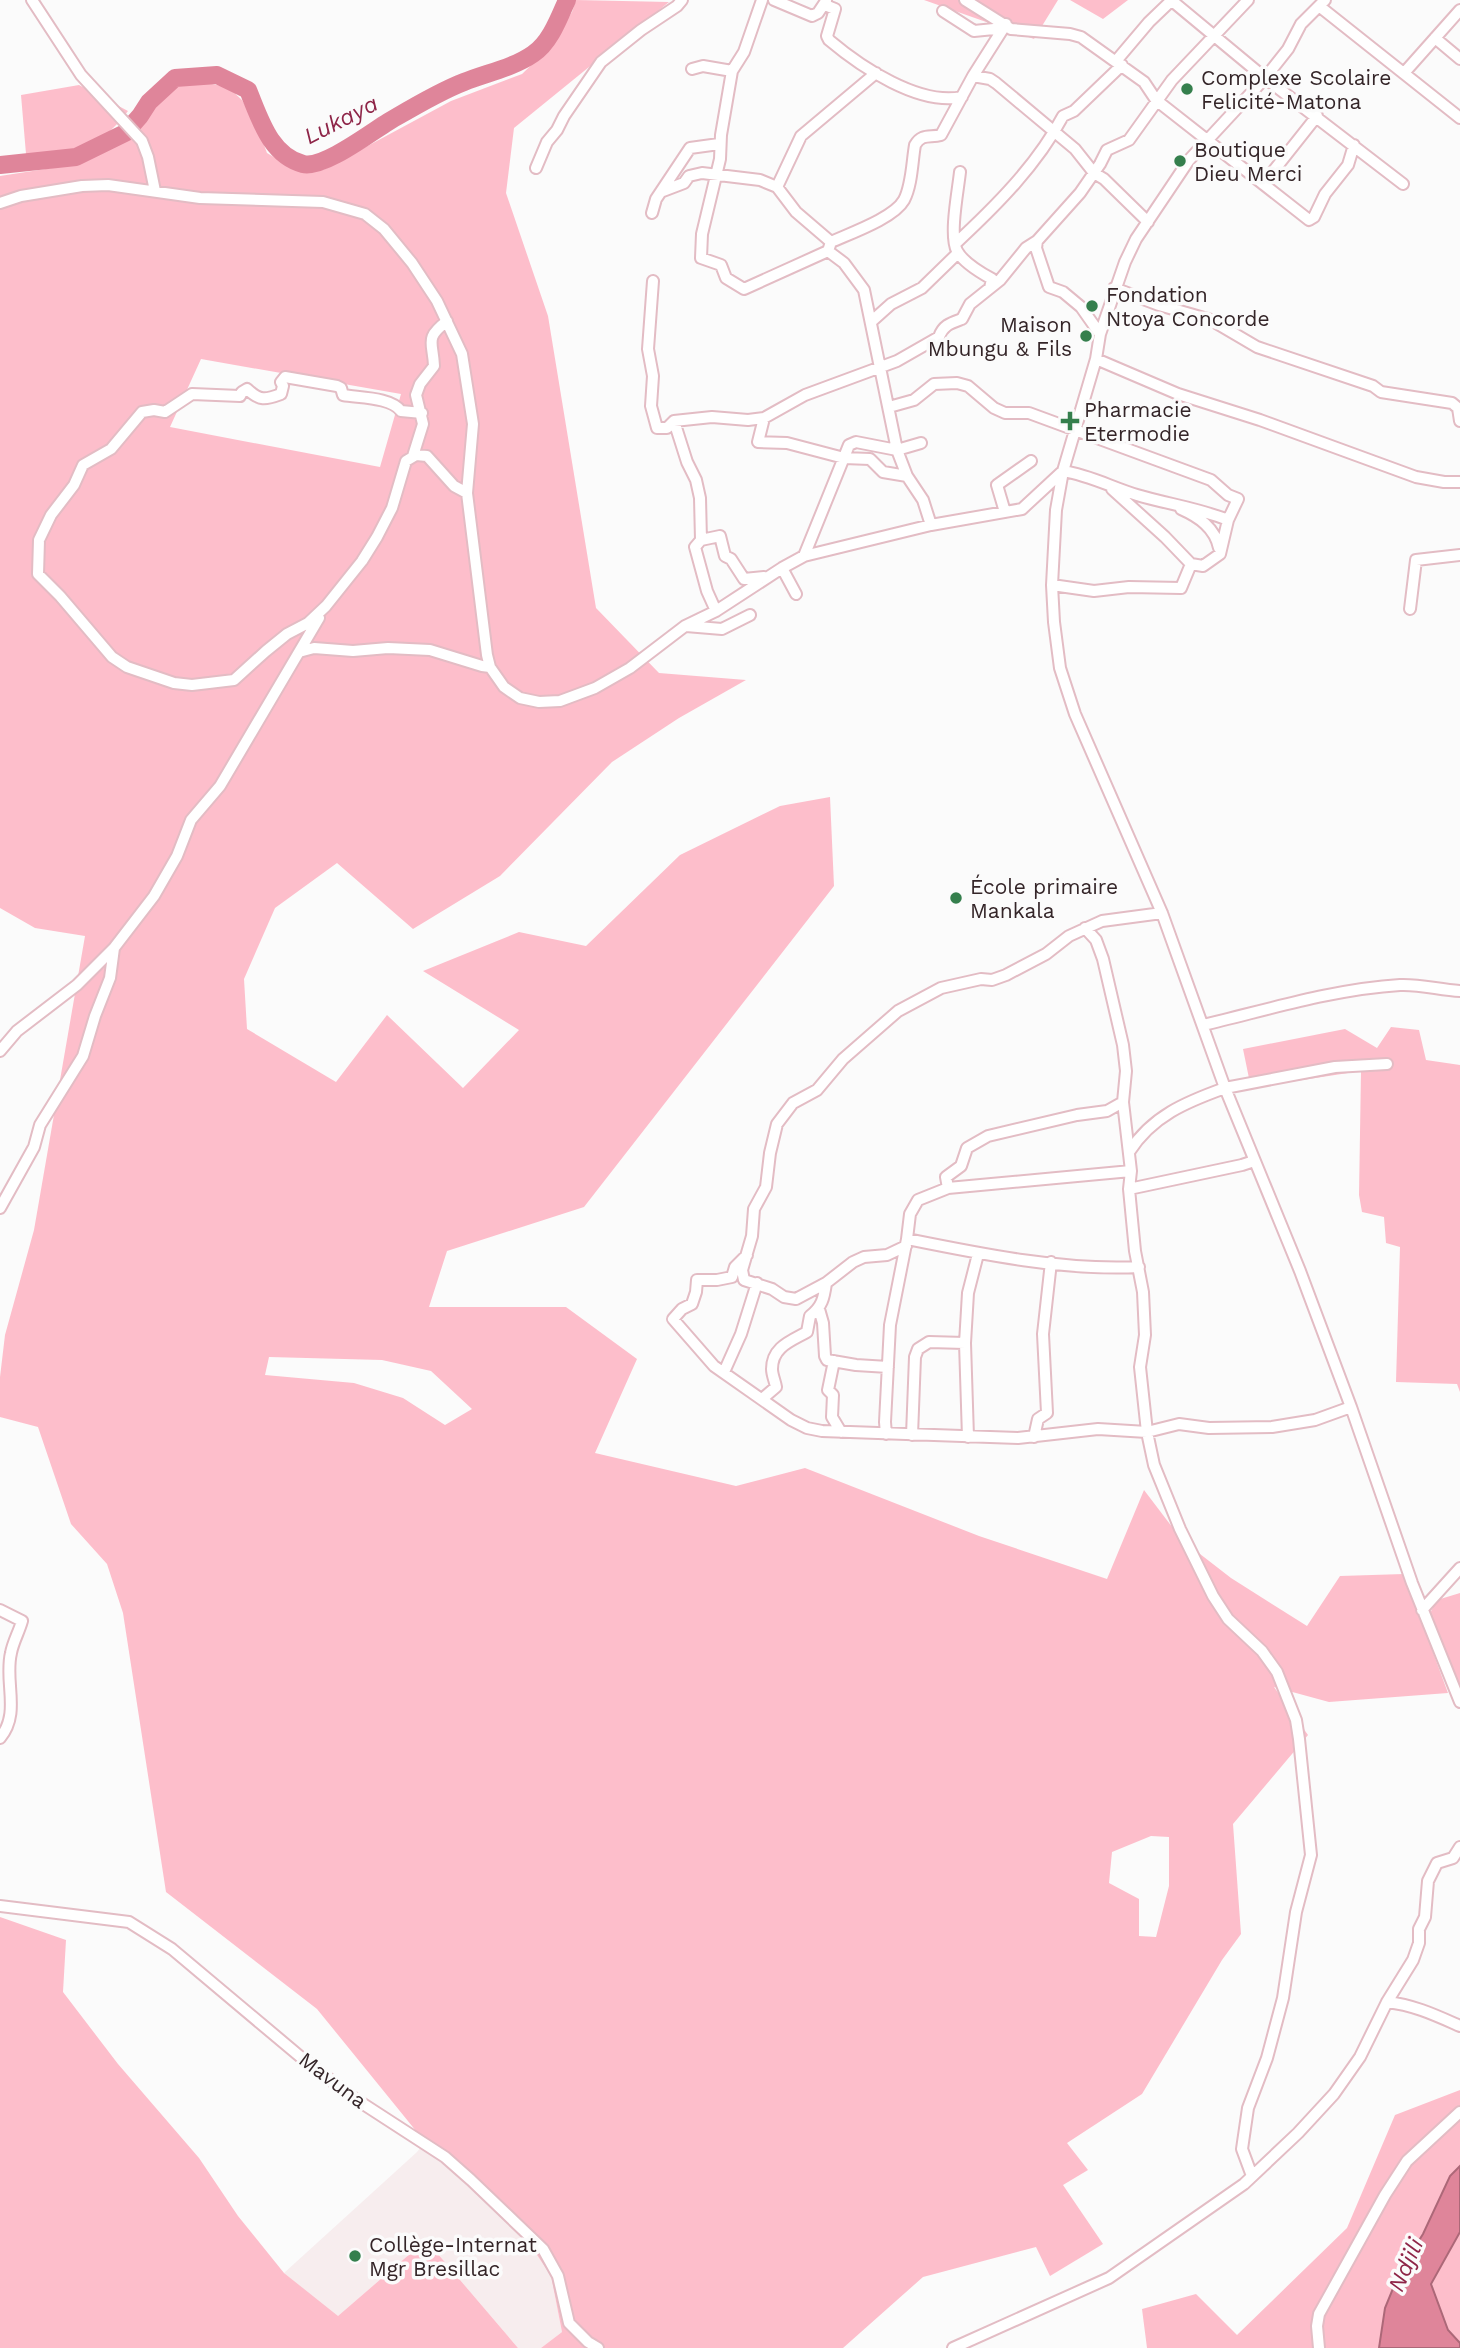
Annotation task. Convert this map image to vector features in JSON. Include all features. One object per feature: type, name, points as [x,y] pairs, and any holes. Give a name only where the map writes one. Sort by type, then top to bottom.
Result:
[{"type":"street","points":[[32,0],[81,75],[142,141],[155,191]]},
{"type":"street","points":[[536,168],[547,142],[601,62],[682,0]]},
{"type":"street","points":[[762,0],[744,52],[733,72],[719,144],[720,159],[702,233],[701,258],[721,265],[726,278],[744,289],[830,247],[900,206],[907,190],[915,145],[926,136],[941,135],[973,76],[1005,26]]},
{"type":"street","points":[[774,0],[812,16],[818,13],[826,2],[835,9],[827,36],[829,40],[876,73],[891,82],[941,100],[962,97]]},
{"type":"street","points":[[965,0],[1005,26],[1017,30],[1077,35],[1144,82],[1156,100],[1304,218],[1312,219],[1325,194],[1350,160],[1354,145]]},
{"type":"street","points":[[872,321],[891,304],[922,288],[1033,163],[1063,116],[1074,111],[1119,63],[1149,22],[1171,0],[1265,78],[1403,184]]},
{"type":"street","points":[[653,281],[648,349],[653,376],[651,406],[657,428],[667,428],[674,421],[712,417],[748,420],[764,418],[805,395],[897,361],[939,337],[941,330],[949,323],[962,319],[970,304],[1004,276],[1094,173],[1107,150],[1129,140],[1156,100],[1248,0]]},
{"type":"street","points":[[1459,115],[1404,73],[1322,3],[1301,24],[1288,49],[1265,78],[1181,170],[1130,251],[1114,288],[1063,471],[1056,510],[1052,585],[1060,668],[1075,714],[1162,913],[1224,1088],[1300,1270],[1422,1609],[1460,1702]]},
{"type":"street","points":[[1404,73],[1460,10]]},
{"type":"street","points":[[943,11],[967,29],[974,31],[1005,26]]},
{"type":"street","points":[[1435,38],[1460,59]]},
{"type":"street","points":[[692,69],[703,66],[733,72]]},
{"type":"street","points":[[777,187],[801,136],[876,73]]},
{"type":"street","points":[[973,76],[993,80],[1075,149],[1094,173],[1104,179],[1147,222]]},
{"type":"street","points":[[1263,184],[1317,116]]},
{"type":"street","points":[[652,212],[656,199],[690,148],[719,144]]},
{"type":"street","points":[[663,191],[684,183],[689,176],[702,173],[760,180],[777,187],[796,212],[844,263],[862,286],[872,321],[897,450],[907,476],[923,500],[931,525]]},
{"type":"street","points":[[957,249],[960,173]]},
{"type":"street","points":[[0,203],[21,196],[82,186],[127,186],[219,199],[323,202],[365,214],[392,237],[412,263],[447,321],[462,354],[472,420],[467,493],[491,667],[504,687],[520,698],[539,702],[560,701],[595,688],[685,626],[716,611],[768,576],[804,556],[931,525],[1023,509],[1063,471]]},
{"type":"street","points":[[1037,241],[1036,248],[1049,287],[1063,292],[1081,307],[1100,334]]},
{"type":"street","points":[[957,249],[992,279],[990,288]]},
{"type":"street","points":[[1114,288],[1211,320],[1257,347],[1373,386],[1381,392],[1452,403],[1458,408],[1460,421]]},
{"type":"street","points":[[422,413],[401,411],[397,405],[376,399],[345,396],[337,386],[290,377],[283,378],[281,394],[265,400],[258,399],[247,389],[242,391],[240,396],[192,394],[165,412],[142,412],[111,449],[83,465],[75,485],[51,515],[39,541],[38,574],[111,657],[127,667],[174,683],[192,685],[234,680],[287,634],[308,623],[326,606],[362,561],[377,537],[393,508],[403,466],[413,456],[423,424],[422,413],[416,395],[420,384],[434,366],[430,338],[447,321]]},
{"type":"street","points":[[1096,359],[1178,394],[1260,420],[1416,477],[1460,482]]},
{"type":"street","points":[[889,407],[914,400],[934,384],[957,383],[968,386],[994,408],[1005,413],[1029,412],[1163,460],[1210,480],[1228,495],[1238,499],[1228,520],[1220,554],[1203,566],[1191,565],[1166,537],[1107,484]]},
{"type":"street","points":[[764,418],[758,442],[787,443],[844,458],[870,459],[883,472],[907,476]]},
{"type":"street","points":[[674,421],[698,489],[701,540]]},
{"type":"street","points":[[804,556],[849,445],[856,442],[897,450],[921,443]]},
{"type":"street","points":[[413,456],[427,456],[454,486],[467,493]]},
{"type":"street","points":[[1005,512],[997,485],[1031,461]]},
{"type":"street","points":[[1063,471],[1228,520]]},
{"type":"street","points":[[1161,500],[1190,513],[1208,526],[1217,537],[1220,554]]},
{"type":"street","points":[[1031,503],[1056,510]]},
{"type":"street","points":[[716,611],[707,591],[695,547],[701,540],[720,536],[725,556],[731,559],[744,579],[768,576]]},
{"type":"street","points":[[1410,609],[1416,560],[1460,555]]},
{"type":"street","points":[[1052,585],[1094,591],[1129,587],[1181,588],[1191,565]]},
{"type":"street","points":[[782,568],[796,594]]},
{"type":"street","points":[[0,1051],[17,1031],[77,985],[114,948],[154,896],[177,856],[191,820],[220,786],[326,606]]},
{"type":"street","points":[[685,626],[722,629],[750,615]]},
{"type":"street","points":[[299,652],[314,648],[430,650],[491,667]]},
{"type":"street","points":[[1139,1268],[1110,1269],[907,1243],[887,1255],[853,1262],[810,1293],[791,1300],[757,1283],[744,1280],[742,1270],[754,1209],[766,1187],[769,1153],[777,1124],[793,1104],[817,1090],[843,1059],[898,1011],[941,988],[981,979],[992,980],[1006,975],[1046,954],[1084,928],[1102,922],[1162,913]]},
{"type":"street","points":[[1084,928],[1096,940],[1103,959],[1124,1045],[1126,1071],[1123,1102],[1131,1171],[1129,1189],[1135,1251],[1143,1292],[1145,1335],[1140,1367],[1147,1432],[1154,1465],[1180,1529],[1213,1596],[1228,1619],[1262,1651],[1277,1672],[1296,1720],[1299,1739],[1311,1855],[1296,1912],[1283,1998],[1267,2058],[1248,2108],[1242,2149],[1252,2176]]},
{"type":"street","points":[[0,1209],[34,1147],[40,1125],[83,1056],[110,978],[114,948]]},
{"type":"street","points":[[1203,1025],[1366,989],[1412,985],[1460,991]]},
{"type":"street","points":[[1129,1152],[1146,1128],[1164,1115],[1224,1088],[1335,1067],[1387,1064]]},
{"type":"street","points":[[948,1188],[946,1177],[961,1166],[967,1148],[988,1136],[1077,1115],[1107,1111],[1123,1102]]},
{"type":"street","points":[[1129,1189],[1254,1161]]},
{"type":"street","points":[[886,1434],[890,1325],[907,1243],[910,1214],[918,1200],[948,1188],[1131,1171]]},
{"type":"street","points":[[968,1437],[965,1343],[968,1293],[978,1254]]},
{"type":"street","points":[[747,1255],[735,1267],[732,1277],[697,1280],[692,1304],[682,1309],[673,1319],[714,1366],[807,1428],[886,1434],[1034,1437],[1098,1429],[1147,1432],[1179,1424],[1209,1428],[1272,1427],[1315,1420],[1351,1407]]},
{"type":"street","points":[[1034,1437],[1038,1419],[1047,1413],[1043,1334],[1051,1262]]},
{"type":"street","points":[[724,1372],[741,1334],[757,1283]]},
{"type":"street","points":[[826,1283],[819,1309],[824,1323],[827,1360],[888,1367]]},
{"type":"street","points":[[762,1399],[776,1387],[772,1366],[777,1352],[782,1345],[807,1332],[810,1316],[819,1309]]},
{"type":"street","points":[[912,1435],[915,1357],[918,1349],[929,1342],[965,1343]]},
{"type":"street","points":[[834,1361],[828,1390],[833,1395],[832,1417],[841,1432]]},
{"type":"street","points":[[1422,1609],[1460,1568]]},
{"type":"street","points":[[0,1610],[22,1621],[11,1652],[8,1676],[12,1714],[8,1729],[0,1738]]},
{"type":"street","points":[[953,2348],[1109,2278],[1168,2239],[1252,2176],[1334,2094],[1360,2057],[1387,2002],[1413,1960],[1419,1943],[1419,1929],[1425,1917],[1428,1881],[1437,1863],[1453,1858],[1460,1847]]},
{"type":"street","name":"Mavuna","points":[[0,1906],[129,1922],[172,1949],[303,2059],[354,2098],[445,2157],[471,2180],[544,2249],[558,2276],[569,2323],[598,2348]]},
{"type":"street","points":[[1387,2002],[1424,2009],[1460,2026]]},
{"type":"street","points":[[1319,2348],[1319,2314],[1385,2195],[1407,2161],[1460,2112]]},
{"type":"shaded area","points":[[576,0],[669,2],[514,128],[506,193],[548,316],[596,608],[659,673],[746,680],[679,718],[612,762],[500,876],[413,929],[337,863],[275,908],[244,979],[247,1029],[336,1082],[387,1015],[463,1088],[519,1030],[423,971],[519,932],[586,946],[680,855],[780,806],[830,797],[834,886],[584,1207],[447,1251],[429,1307],[566,1307],[637,1359],[595,1453],[736,1486],[805,1468],[979,1536],[1107,1579],[1144,1490],[1182,1540],[1231,1578],[1307,1626],[1340,1576],[1404,1574],[1448,1693],[1329,1702],[1274,1687],[1308,1735],[1233,1824],[1241,1934],[1222,1960],[1142,2094],[1067,2143],[1088,2170],[1063,2185],[1103,2244],[1050,2276],[1036,2247],[923,2277],[843,2348],[541,2348],[562,2332],[551,2276],[525,2237],[425,2142],[317,2009],[166,1892],[123,1613],[107,1564],[71,1524],[38,1427],[0,1417],[0,1377],[5,1335],[34,1230],[85,936],[35,928],[0,908],[0,176],[52,168],[111,148],[129,139],[172,87],[201,82],[228,87],[242,100],[257,126],[267,153],[294,169],[323,170],[451,101],[522,74],[550,47],[572,12]],"holes":[[[201,359],[401,394],[380,467],[170,427]],[[269,1357],[382,1360],[431,1371],[472,1409],[445,1425],[403,1398],[354,1383],[265,1375]],[[1151,1836],[1169,1837],[1169,1886],[1156,1937],[1139,1936],[1139,1899],[1109,1883],[1112,1852]]]},
{"type":"shaded area","points":[[924,0],[1058,0],[1034,39]]},
{"type":"shaded area","points":[[1070,0],[1128,0],[1103,19]]},
{"type":"shaded area","points":[[79,85],[128,111],[105,135],[83,147],[26,154],[21,95]]},
{"type":"shaded area","points":[[1391,1027],[1419,1030],[1426,1060],[1460,1065],[1460,1392],[1457,1384],[1396,1382],[1400,1247],[1386,1243],[1384,1217],[1362,1212],[1359,1195],[1361,1071],[1251,1088],[1243,1049],[1345,1029],[1377,1048]]},
{"type":"shaded area","points":[[1460,1593],[1460,1694],[1428,1617],[1437,1600]]},
{"type":"shaded area","points":[[0,1917],[66,1940],[63,1992],[118,2064],[199,2158],[238,2216],[284,2273],[338,2316],[426,2240],[518,2348],[0,2348]]},
{"type":"shaded area","points":[[1460,2090],[1460,2166],[1450,2176],[1423,2234],[1401,2269],[1385,2308],[1379,2348],[1147,2348],[1142,2309],[1196,2294],[1237,2335],[1347,2228],[1395,2115]]},
{"type":"shaded area","name":"Collège-Internat Mgr Bresillac","points":[[425,2142],[525,2237],[551,2276],[562,2332],[541,2348],[518,2348],[426,2240],[337,2317],[284,2273]]},
{"type":"shaded area","points":[[1460,2232],[1460,2343],[1448,2330],[1431,2284]]},
{"type":"water","name":"Ndjili","points":[[1460,2166],[1460,2232],[1431,2284],[1448,2330],[1460,2343],[1460,2348],[1379,2348],[1385,2308],[1401,2269],[1423,2234],[1450,2176]]},
{"type":"waterway","name":"Lukaya","points":[[0,165],[76,157],[125,133],[149,102],[175,78],[217,75],[248,90],[262,124],[282,153],[303,164],[312,164],[334,156],[435,95],[517,63],[533,54],[549,37],[567,0]]},
{"type":"place","name":"Complexe Scolaire Felicité-Matona","points":[[1187,89]]},
{"type":"place","name":"Boutique Dieu Merci","points":[[1180,161]]},
{"type":"place","name":"Fondation Ntoya Concorde","points":[[1092,306]]},
{"type":"place","name":"Maison Mbungu & Fils","points":[[1086,336]]},
{"type":"place","name":"Pharmacie Etermodie","points":[[1070,421]]},
{"type":"place","name":"École primaire Mankala","points":[[956,898]]},
{"type":"place","name":"Collège-Internat Mgr Bresillac","points":[[355,2256]]}]
